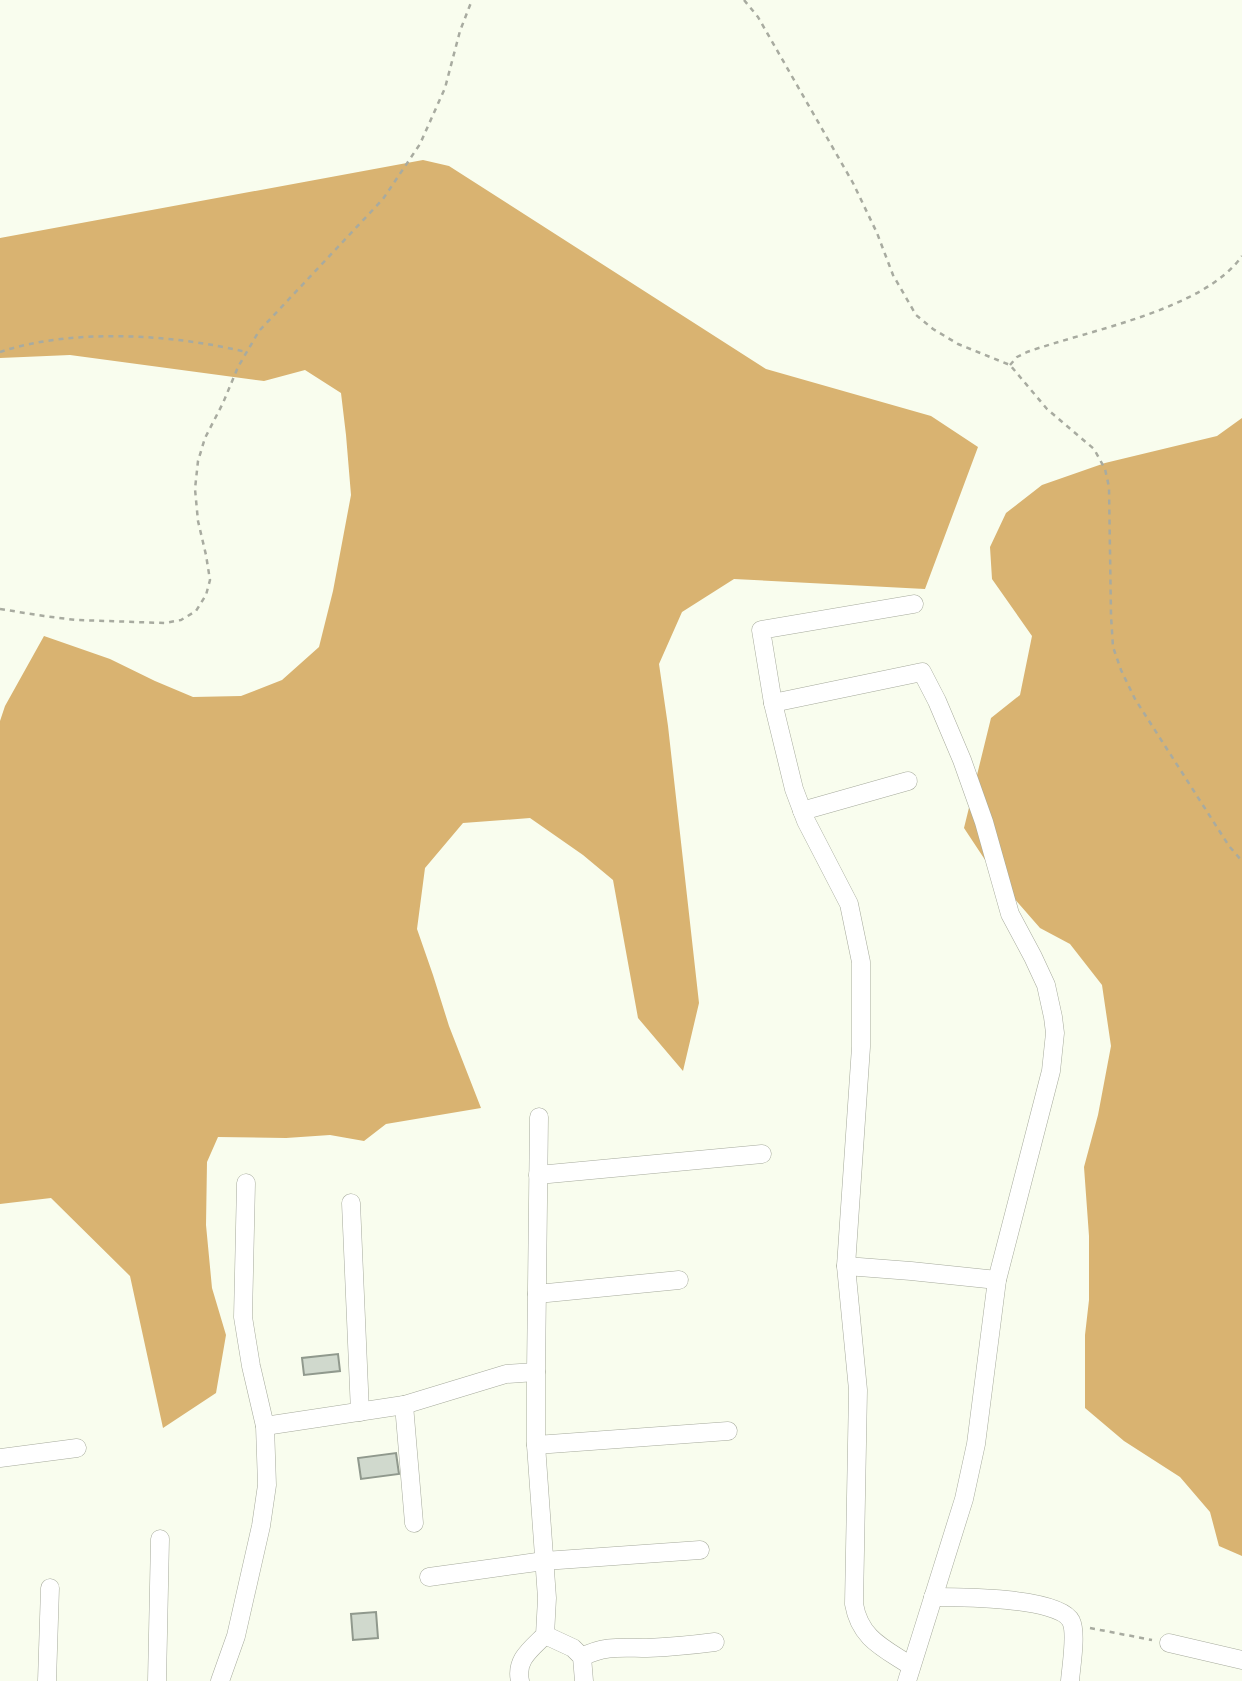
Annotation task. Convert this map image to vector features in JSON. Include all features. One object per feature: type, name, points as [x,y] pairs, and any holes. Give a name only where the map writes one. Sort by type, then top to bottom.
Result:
[{"type":"street","points":[[773,703],[922,672],[962,761],[984,822],[1010,914],[1046,985],[1054,1017],[1051,1071],[997,1280],[976,1444],[964,1499],[909,1673],[869,1637],[859,1623],[854,1604],[858,1390],[846,1266],[860,1047],[862,962],[849,904],[802,811],[794,789],[773,703],[761,630],[914,604]]},
{"type":"street","points":[[802,811],[908,781]]},
{"type":"street","points":[[520,1681],[520,1664],[545,1635],[547,1598],[536,1445],[539,1117]]},
{"type":"street","points":[[538,1175],[762,1154]]},
{"type":"street","points":[[220,1681],[236,1636],[261,1526],[267,1485],[265,1426],[243,1317],[246,1183]]},
{"type":"street","points":[[351,1203],[360,1412]]},
{"type":"street","points":[[846,1266],[997,1280]]},
{"type":"street","points":[[537,1294],[679,1280]]},
{"type":"street","points":[[265,1426],[404,1405],[506,1374],[536,1372]]},
{"type":"street","points":[[404,1405],[414,1523]]},
{"type":"street","points":[[536,1445],[728,1432]]},
{"type":"street","points":[[0,1458],[77,1448]]},
{"type":"street","points":[[157,1681],[160,1539]]},
{"type":"street","points":[[429,1577],[544,1561],[700,1550]]},
{"type":"street","points":[[47,1681],[50,1588]]},
{"type":"street","points":[[933,1597],[997,1599],[1035,1604],[1062,1613],[1072,1624],[1070,1681]]},
{"type":"street","points":[[545,1635],[573,1648],[582,1657],[584,1681]]},
{"type":"street","points":[[582,1657],[610,1647],[670,1647],[715,1642]]},
{"type":"street","points":[[1169,1643],[1242,1660]]},
{"type":"path","points":[[0,609],[76,620],[165,623],[181,620],[195,611],[206,595],[210,579],[195,503],[198,461],[205,438],[246,352],[259,331],[383,200],[421,144],[444,89],[472,0]]},
{"type":"path","points":[[744,0],[758,17],[853,183],[893,275],[916,315],[958,344],[1010,365],[1047,409],[1094,449],[1105,469],[1109,487],[1112,647],[1135,699],[1229,846],[1242,861]]},
{"type":"path","points":[[1010,365],[1017,357],[1027,352],[1186,299],[1218,281],[1242,256]]},
{"type":"path","points":[[0,352],[56,339],[98,337],[184,341],[246,352]]},
{"type":"path","points":[[1072,1624],[1169,1643]]},
{"type":"shaded area","points":[[423,160],[449,166],[766,369],[931,416],[978,447],[925,589],[734,579],[682,612],[659,664],[699,1003],[683,1071],[638,1018],[613,880],[530,818],[463,823],[425,868],[417,929],[449,1026],[481,1108],[386,1124],[364,1141],[330,1135],[286,1138],[218,1137],[207,1162],[206,1225],[212,1288],[226,1335],[216,1393],[163,1428],[130,1276],[51,1198],[0,1204],[0,721],[5,706],[44,636],[110,659],[193,697],[241,696],[282,680],[319,647],[333,591],[351,495],[341,393],[305,370],[264,381],[70,355],[0,358],[0,238]]},
{"type":"shaded area","points":[[1242,418],[1242,1556],[1219,1546],[1210,1512],[1180,1477],[1124,1441],[1085,1408],[1089,1236],[1084,1167],[1098,1115],[1111,1046],[1102,985],[1070,944],[1040,928],[999,881],[964,828],[991,718],[1020,695],[1032,636],[992,579],[990,547],[1006,513],[1042,485],[1105,463],[1217,436]]},
{"type":"building","points":[[338,1354],[340,1371],[304,1375],[302,1358]]},
{"type":"building","points":[[396,1453],[399,1474],[361,1479],[358,1458]]},
{"type":"building","points":[[376,1612],[378,1638],[353,1640],[351,1614]]}]
